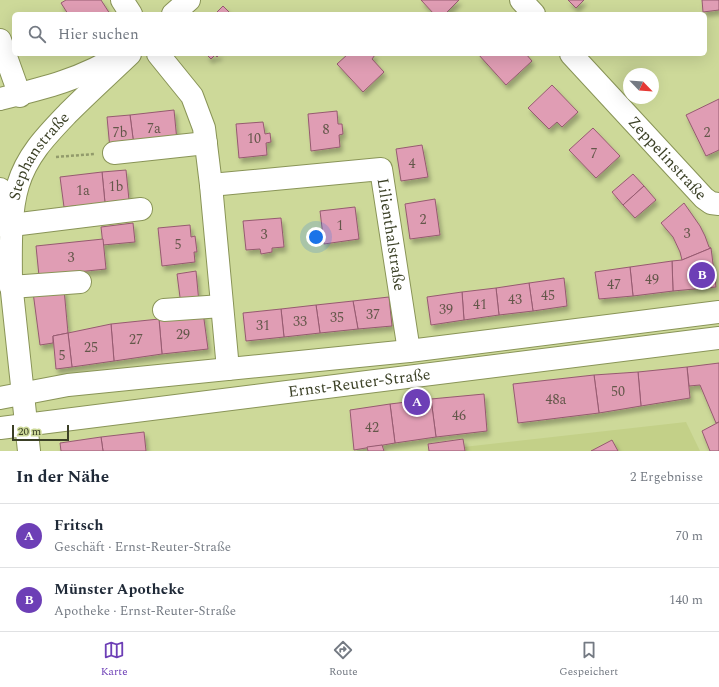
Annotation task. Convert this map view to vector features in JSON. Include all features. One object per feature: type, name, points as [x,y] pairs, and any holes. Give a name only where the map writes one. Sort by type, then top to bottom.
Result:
[{"type":"main road","points":[[122,0],[130,12]]},
{"type":"main road","points":[[175,12],[189,0]]},
{"type":"main road","points":[[521,0],[532,12]]},
{"type":"main road","points":[[0,40],[10,98],[46,88],[80,76],[118,56]]},
{"type":"main road","name":"Stephanstraße","points":[[6,236],[18,186],[29,158],[39,144],[64,117],[128,56]]},
{"type":"main road","points":[[160,56],[192,96],[204,128],[211,185],[228,369]]},
{"type":"main road","name":"Zeppelinstraße","points":[[573,56],[704,198],[711,203],[719,204]]},
{"type":"main road","points":[[114,153],[206,143]]},
{"type":"main road","name":"Lilienthalstraße","points":[[211,185],[381,169],[409,351]]},
{"type":"main road","name":"Stephanstraße","points":[[0,189],[29,451]]},
{"type":"main road","points":[[6,236],[141,209]]},
{"type":"main road","points":[[12,288],[80,282]]},
{"type":"main road","points":[[164,310],[222,306]]},
{"type":"main road","name":"Ernst-Reuter-Straße","points":[[0,398],[68,385],[409,351],[719,312]]},
{"type":"main road","name":"Ernst-Reuter-Straße","points":[[0,428],[719,338]]},
{"type":"path","points":[[29,158],[114,153]]},
{"type":"shaded area","points":[[686,422],[700,451],[436,451],[446,449]]},
{"type":"building","points":[[66,0],[101,0],[109,12],[67,12],[61,3]]},
{"type":"building","points":[[421,0],[459,0],[447,12],[432,12]]},
{"type":"building","points":[[568,0],[584,0],[576,8]]},
{"type":"building","points":[[702,0],[719,0],[719,10],[703,12]]},
{"type":"building","points":[[223,6],[229,12],[217,12]]},
{"type":"building","points":[[346,56],[374,56],[372,59],[384,72],[363,92],[337,64]]},
{"type":"building","points":[[480,56],[528,56],[532,61],[506,85]]},
{"type":"building","points":[[552,85],[578,112],[562,127],[557,122],[549,129],[528,108]]},
{"type":"building","points":[[719,99],[719,150],[706,156],[686,115]]},
{"type":"building","points":[[174,110],[177,141],[134,146],[130,115]]},
{"type":"building","points":[[337,111],[338,124],[342,124],[343,134],[339,135],[340,147],[311,151],[308,114]]},
{"type":"building","points":[[130,115],[134,146],[110,149],[107,117]]},
{"type":"building","points":[[263,122],[265,134],[270,133],[271,142],[266,143],[267,155],[239,158],[236,124]]},
{"type":"building","points":[[593,128],[620,156],[596,178],[569,150]]},
{"type":"building","points":[[422,145],[428,177],[401,181],[396,149]]},
{"type":"building","points":[[126,170],[129,200],[105,203],[102,172]]},
{"type":"building","points":[[102,172],[105,203],[64,207],[60,177]]},
{"type":"building","points":[[633,174],[644,186],[623,205],[612,192]]},
{"type":"building","points":[[644,186],[656,200],[635,218],[623,205]]},
{"type":"building","points":[[435,199],[440,235],[410,239],[405,204]]},
{"type":"building","points":[[684,203],[700,226],[709,247],[711,248],[682,260],[673,237],[661,223]]},
{"type":"building","points":[[355,207],[359,239],[324,244],[320,211]]},
{"type":"building","points":[[281,218],[284,247],[272,248],[272,252],[261,254],[260,249],[246,250],[243,221]]},
{"type":"building","points":[[133,223],[135,242],[103,245],[101,227]]},
{"type":"building","points":[[190,225],[191,237],[195,236],[197,252],[194,252],[195,262],[162,266],[158,228]]},
{"type":"building","points":[[103,239],[106,269],[39,276],[36,246]]},
{"type":"building","points":[[711,248],[716,287],[673,291],[672,261],[682,260]]},
{"type":"building","points":[[672,261],[673,291],[633,296],[630,267]]},
{"type":"building","points":[[630,267],[633,296],[599,299],[595,272]]},
{"type":"building","points":[[196,271],[199,303],[181,305],[177,274]]},
{"type":"building","points":[[564,278],[567,306],[533,311],[529,283]]},
{"type":"building","points":[[529,283],[533,311],[499,315],[496,288]]},
{"type":"building","points":[[496,288],[499,315],[464,320],[462,292]]},
{"type":"building","points":[[64,289],[68,333],[53,336],[53,343],[40,345],[33,292]]},
{"type":"building","points":[[462,292],[464,320],[431,325],[427,297]]},
{"type":"building","points":[[389,297],[392,326],[358,329],[353,301]]},
{"type":"building","points":[[353,301],[358,329],[320,333],[316,305]]},
{"type":"building","points":[[316,305],[320,333],[284,337],[281,309]]},
{"type":"building","points":[[281,309],[284,337],[246,341],[243,313]]},
{"type":"building","points":[[203,312],[208,349],[162,354],[159,319]]},
{"type":"building","points":[[159,319],[162,354],[114,361],[111,324]]},
{"type":"building","points":[[111,324],[114,361],[72,367],[68,333]]},
{"type":"building","points":[[68,333],[72,367],[56,369],[53,336]]},
{"type":"building","points":[[719,363],[719,422],[716,423],[700,385],[689,386],[687,367]]},
{"type":"building","points":[[687,367],[690,398],[641,406],[638,372]]},
{"type":"building","points":[[638,372],[641,406],[599,413],[594,375]]},
{"type":"building","points":[[594,375],[599,413],[518,423],[513,384]]},
{"type":"building","points":[[484,394],[487,431],[436,437],[431,399]]},
{"type":"building","points":[[431,399],[436,437],[395,443],[390,404]]},
{"type":"building","points":[[390,404],[395,443],[354,450],[350,410]]},
{"type":"building","points":[[719,422],[719,451],[710,451],[702,431]]},
{"type":"building","points":[[144,432],[146,451],[103,451],[101,437]]},
{"type":"building","points":[[101,437],[103,451],[61,451],[60,443]]},
{"type":"building","points":[[463,439],[465,451],[429,451],[428,444]]},
{"type":"building","points":[[612,440],[618,451],[591,451]]},
{"type":"building","points":[[382,445],[384,451],[368,451],[367,447]]},
{"type":"place","name":"Münster Apotheke","points":[[702,275]]},
{"type":"place","name":"Fritsch","points":[[417,402]]}]
